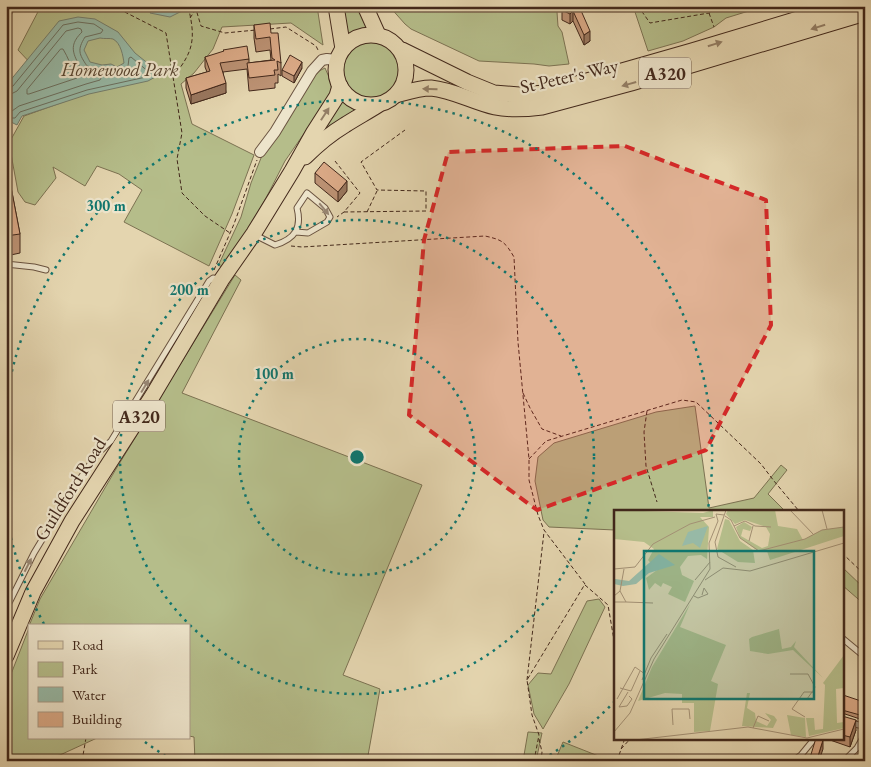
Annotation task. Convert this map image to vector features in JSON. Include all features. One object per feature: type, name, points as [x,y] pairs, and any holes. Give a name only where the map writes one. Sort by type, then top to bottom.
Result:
[{"type":"main road","points":[[336,6],[334,56],[336,76],[340,86],[345,94],[357,102],[378,105]]},
{"type":"main road","points":[[365,6],[378,35]]},
{"type":"main road","name":"St Peter's Way","points":[[402,50],[494,93],[519,95],[545,93],[674,57],[841,6]]},
{"type":"main road","name":"St Peter's Way","points":[[396,95],[429,88],[501,108],[526,109],[542,107],[641,80],[865,13]]},
{"type":"main road","points":[[334,56],[355,38],[370,34],[378,35]]},
{"type":"main road","name":"A320","points":[[378,35],[390,40],[402,50]]},
{"type":"main road","points":[[396,95],[402,88],[407,72],[402,50]]},
{"type":"main road","name":"Guildford Road","points":[[6,656],[9,639],[72,521],[153,395],[218,278],[254,233],[337,96],[340,86]]},
{"type":"main road","name":"A320","points":[[378,105],[396,95]]},
{"type":"main road","name":"Guildford Road","points":[[292,171],[318,144],[378,105]]},
{"type":"street","points":[[6,13],[10,6]]},
{"type":"street","points":[[260,152],[275,132],[312,71],[334,56]]},
{"type":"lane","points":[[254,233],[275,245],[285,242],[296,232],[300,218],[296,208],[307,193],[325,208],[330,217],[328,222],[308,233],[296,232]]},
{"type":"lane","points":[[6,264],[46,270]]},
{"type":"lane","name":"Guildford Road","points":[[6,609],[34,553],[71,492],[97,454],[111,441],[209,281],[218,278]]},
{"type":"lane","points":[[844,640],[865,658]]},
{"type":"lane","points":[[844,721],[859,724],[864,727],[865,733],[857,748],[844,761]]},
{"type":"lane","points":[[793,761],[801,755],[813,740]]},
{"type":"path","points":[[113,6],[166,34],[182,133],[178,159],[182,193],[205,216],[230,233]]},
{"type":"path","points":[[172,77],[184,63],[192,47],[188,6]]},
{"type":"path","points":[[195,6],[201,26],[225,33],[260,30]]},
{"type":"path","points":[[190,19],[198,6]]},
{"type":"path","points":[[638,6],[650,23],[709,12],[726,6]]},
{"type":"path","points":[[709,12],[714,27]]},
{"type":"path","points":[[269,29],[286,27],[334,56]]},
{"type":"path","points":[[377,190],[361,162],[405,130]]},
{"type":"path","points":[[218,278],[214,267],[230,233],[260,152]]},
{"type":"path","points":[[328,222],[344,212],[360,193],[335,161]]},
{"type":"path","points":[[344,212],[426,211],[426,191],[377,190]]},
{"type":"path","points":[[367,212],[377,190]]},
{"type":"path","points":[[275,245],[302,247],[485,236],[498,239],[507,246],[514,257],[518,342],[529,459],[529,480],[538,515],[544,530],[585,584],[608,605],[614,640]]},
{"type":"path","points":[[522,392],[542,429],[562,436]]},
{"type":"path","points":[[529,459],[546,441],[682,400],[696,402],[761,464],[798,510]]},
{"type":"path","points":[[648,411],[644,432],[646,466],[656,502]]},
{"type":"path","points":[[541,761],[542,752],[532,715],[527,680],[544,530]]},
{"type":"path","points":[[844,555],[865,575]]},
{"type":"path","points":[[527,680],[585,584]]},
{"type":"path","points":[[534,761],[538,736]]},
{"type":"path","points":[[82,761],[86,740]]},
{"type":"path","points":[[617,761],[624,740]]},
{"type":"path","points":[[621,750],[629,740]]},
{"type":"highlighted area","points":[[625,146],[766,200],[771,325],[706,450],[537,510],[409,415],[424,240],[448,152]]},
{"type":"green space","name":"Homewood Park","points":[[41,6],[317,6],[323,45],[291,23],[222,27],[213,49],[194,73],[181,84],[192,124],[254,155],[232,214],[209,266],[124,222],[142,190],[119,174],[97,166],[85,186],[53,167],[56,178],[35,205],[25,202],[18,192],[9,143],[24,116],[66,101],[18,50]]},
{"type":"green space","points":[[342,6],[358,6],[370,30],[349,37],[345,41]]},
{"type":"green space","points":[[389,6],[559,6],[560,9],[557,12],[558,26],[562,32],[569,64],[549,66],[479,61],[411,29]]},
{"type":"green space","points":[[633,6],[765,6],[726,18],[714,27],[683,41],[648,51]]},
{"type":"green space","points":[[372,41],[388,46],[396,54],[401,70],[396,86],[388,94],[372,99],[356,94],[348,86],[343,70],[348,54],[356,46]]},
{"type":"green space","points":[[325,68],[332,84],[330,96],[285,161],[223,272],[219,264],[241,217],[261,158],[280,133],[310,81],[317,72]]},
{"type":"green space","points":[[343,100],[351,108],[361,111],[316,138],[334,115]]},
{"type":"green space","points":[[235,275],[241,280],[182,393],[422,485],[343,675],[380,689],[367,761],[195,761],[194,737],[190,736],[190,624],[30,624],[40,599],[116,469]]},
{"type":"green space","points":[[695,406],[709,508],[754,498],[781,465],[787,470],[768,494],[784,510],[614,510],[614,530],[549,527],[543,520],[535,481],[538,457],[554,443],[656,412]]},
{"type":"green space","points":[[844,569],[865,589],[865,605],[844,587]]},
{"type":"green space","points":[[599,599],[605,607],[569,684],[543,729],[534,714],[528,685],[538,673],[551,674],[587,601]]},
{"type":"green space","points":[[28,631],[28,740],[93,740],[60,755],[31,761],[6,761],[6,687]]},
{"type":"green space","points":[[528,732],[542,733],[536,761],[523,761]]},
{"type":"green space","points":[[563,742],[606,759],[605,761],[555,761]]},
{"type":"water","points":[[154,6],[181,6],[182,11],[170,17],[150,13]]},
{"type":"water","points":[[78,17],[95,19],[118,32],[135,53],[155,69],[157,76],[148,81],[89,94],[22,116],[17,125],[11,122],[6,128],[6,84],[59,21]],"holes":[[[100,38],[112,39],[118,43],[124,63],[117,67],[111,64],[102,65],[90,62],[84,50],[88,41]]]},
{"type":"building","points":[[564,6],[579,6],[590,31],[584,35],[573,11],[570,14],[562,10]]},
{"type":"building","points":[[270,23],[271,33],[278,33],[281,63],[277,61],[278,70],[274,70],[275,75],[249,78],[247,63],[275,60],[272,58],[270,37],[256,39],[254,25]]},
{"type":"building","points":[[247,46],[249,59],[220,63],[226,83],[191,95],[186,78],[210,71],[205,57],[223,50]]},
{"type":"building","points":[[290,55],[302,62],[294,76],[282,70]]},
{"type":"building","points":[[6,161],[20,234],[6,236]]},
{"type":"building","points":[[324,162],[347,181],[338,192],[315,173]]},
{"type":"building","points":[[844,695],[864,702],[860,715],[844,711]]},
{"type":"building","points":[[844,717],[856,720],[850,737],[844,736]]},
{"type":"building","points":[[815,740],[823,740],[818,756],[832,761],[809,761]]}]
